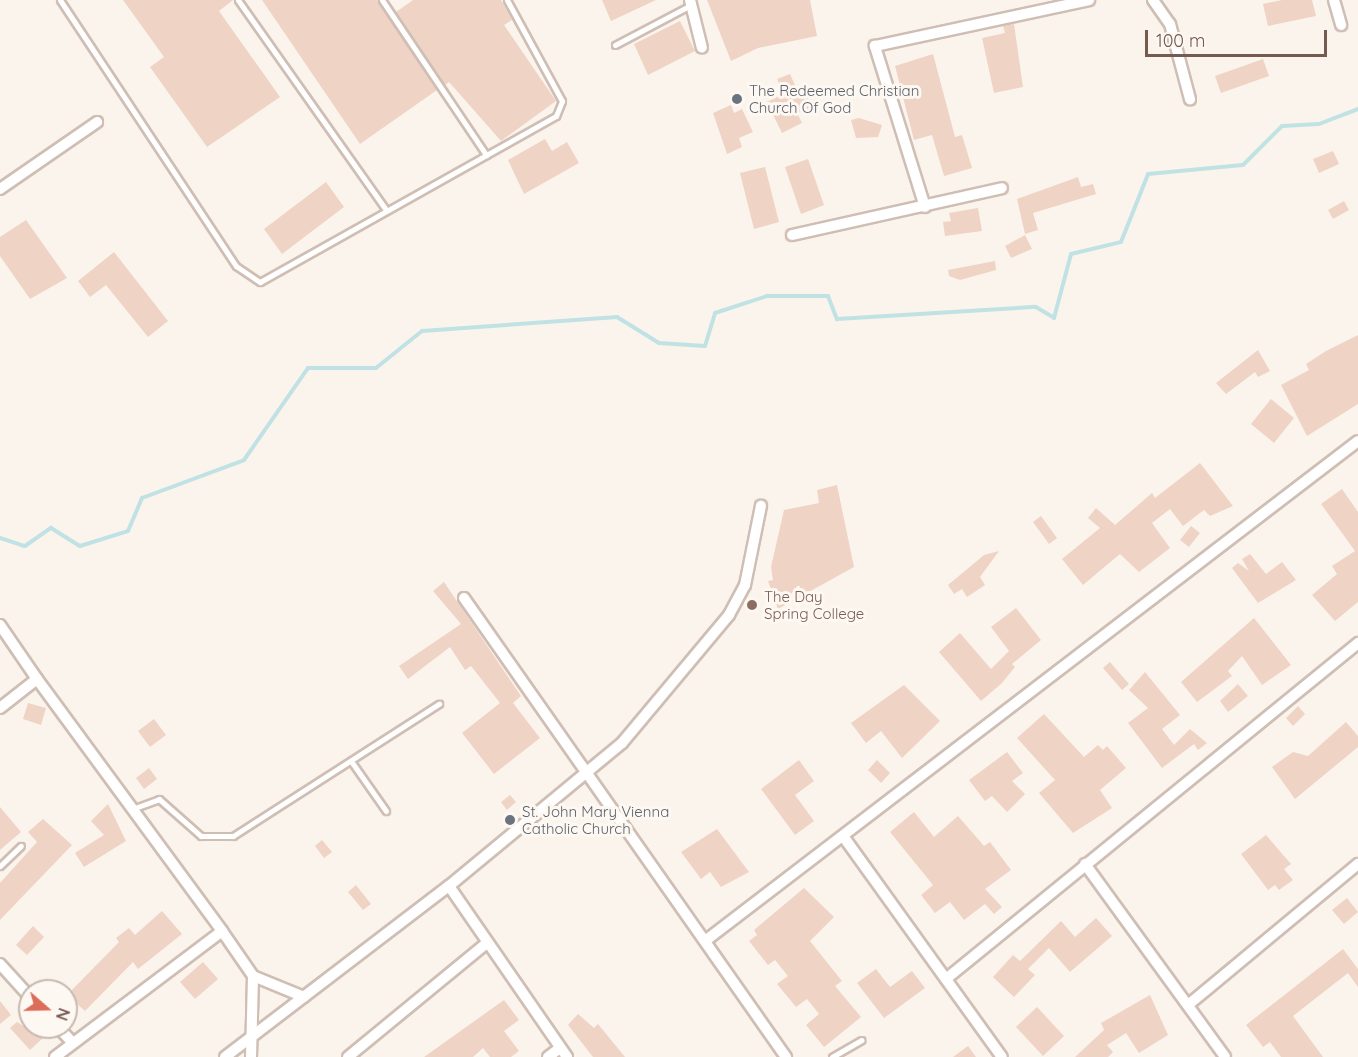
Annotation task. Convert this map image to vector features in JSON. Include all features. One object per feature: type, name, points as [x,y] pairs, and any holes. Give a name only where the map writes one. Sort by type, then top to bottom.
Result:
[{"type":"street","points":[[925,207],[875,46],[1089,0]]},
{"type":"street","points":[[1153,0],[1170,24],[1191,99]]},
{"type":"street","points":[[1334,0],[1341,25]]},
{"type":"street","points":[[691,3],[702,48]]},
{"type":"street","points":[[0,189],[97,122]]},
{"type":"street","points":[[792,235],[1002,188]]},
{"type":"street","points":[[705,941],[1358,441]]},
{"type":"street","points":[[225,1057],[449,886],[588,775],[662,700],[729,615],[745,585],[761,506]]},
{"type":"street","points":[[464,598],[786,1057]]},
{"type":"street","points":[[0,625],[253,976],[304,997]]},
{"type":"street","points":[[946,979],[1358,643]]},
{"type":"street","points":[[0,708],[37,679]]},
{"type":"street","points":[[843,836],[1002,1057]]},
{"type":"street","points":[[1085,864],[1225,1057]]},
{"type":"street","points":[[1188,1005],[1358,864]]},
{"type":"street","points":[[449,886],[563,1052],[548,1057]]},
{"type":"street","points":[[56,1057],[222,932]]},
{"type":"street","points":[[348,1057],[487,943]]},
{"type":"street","points":[[0,964],[18,984]]},
{"type":"street","points":[[251,1057],[255,1034],[253,976]]},
{"type":"street","points":[[69,1039],[73,1043]]},
{"type":"lane","points":[[60,0],[244,276],[260,282],[486,155],[561,110],[561,101],[507,0]]},
{"type":"lane","points":[[238,0],[386,210]]},
{"type":"lane","points":[[382,0],[486,155]]},
{"type":"lane","points":[[615,45],[691,3]]},
{"type":"lane","points":[[132,809],[159,799],[201,836],[233,836],[439,704]]},
{"type":"lane","points":[[351,761],[386,811]]},
{"type":"lane","points":[[0,866],[21,846]]},
{"type":"lane","points":[[832,1057],[861,1040]]},
{"type":"building","points":[[123,0],[233,0],[219,11],[280,97],[207,147],[150,67],[164,57]]},
{"type":"building","points":[[262,0],[377,0],[437,90],[360,144]]},
{"type":"building","points":[[413,0],[501,0],[512,20],[504,25],[556,101],[501,141],[449,82],[445,85],[396,12]]},
{"type":"building","points":[[602,0],[656,0],[611,21]]},
{"type":"building","points":[[707,0],[810,0],[817,36],[758,48],[731,61]]},
{"type":"building","points":[[1282,0],[1312,0],[1316,16],[1268,26],[1263,4]]},
{"type":"building","points":[[680,21],[695,51],[648,75],[634,44]]},
{"type":"building","points":[[1014,24],[1023,87],[994,93],[982,38],[1005,33],[1003,26]]},
{"type":"building","points":[[933,54],[955,137],[962,135],[972,168],[944,176],[932,135],[914,140],[895,66]]},
{"type":"building","points":[[1263,59],[1269,76],[1221,93],[1215,76]]},
{"type":"building","points":[[790,74],[798,92],[805,90],[811,108],[797,113],[802,123],[782,133],[767,102],[783,94],[777,79]]},
{"type":"building","points":[[731,105],[734,113],[742,109],[753,132],[739,138],[742,147],[727,154],[713,113]]},
{"type":"building","points":[[859,118],[882,125],[878,137],[856,138],[851,120]]},
{"type":"building","points":[[545,139],[552,151],[567,142],[579,163],[524,194],[508,160]]},
{"type":"building","points":[[1333,151],[1339,164],[1319,173],[1313,159]]},
{"type":"building","points":[[808,159],[824,205],[801,214],[785,167]]},
{"type":"building","points":[[765,167],[779,222],[754,229],[740,173]]},
{"type":"building","points":[[1078,177],[1081,187],[1093,184],[1096,194],[1033,213],[1038,230],[1025,234],[1017,199]]},
{"type":"building","points":[[326,182],[344,207],[282,254],[264,229]]},
{"type":"building","points":[[1344,201],[1349,210],[1333,219],[1328,210]]},
{"type":"building","points":[[978,208],[982,231],[945,236],[943,222],[951,221],[949,213]]},
{"type":"building","points":[[26,220],[67,278],[30,299],[0,256],[0,237]]},
{"type":"building","points":[[1025,235],[1032,249],[1011,258],[1005,246]]},
{"type":"building","points":[[114,252],[168,321],[148,337],[106,285],[90,297],[78,281]]},
{"type":"building","points":[[995,261],[996,270],[960,280],[949,276],[948,270]]},
{"type":"building","points":[[1358,335],[1358,404],[1307,436],[1281,385],[1309,370],[1306,364],[1326,351]]},
{"type":"building","points":[[1258,350],[1270,371],[1258,377],[1255,372],[1226,394],[1216,383]]},
{"type":"building","points":[[1271,399],[1294,418],[1274,443],[1251,424]]},
{"type":"building","points":[[1200,463],[1233,506],[1210,516],[1204,510],[1183,526],[1170,509],[1152,523],[1170,548],[1139,572],[1120,554],[1083,585],[1062,559],[1100,528],[1088,518],[1096,508],[1115,525],[1152,493],[1155,498]]},
{"type":"building","points":[[837,485],[854,567],[778,609],[768,581],[773,580],[771,567],[784,510],[819,503],[817,490]]},
{"type":"building","points":[[1342,489],[1358,512],[1358,602],[1335,621],[1312,595],[1337,574],[1332,566],[1355,551],[1321,504]]},
{"type":"building","points":[[1041,516],[1057,538],[1049,544],[1033,522]]},
{"type":"building","points":[[1191,526],[1200,533],[1189,547],[1180,540]]},
{"type":"building","points":[[999,551],[980,577],[985,585],[967,597],[962,589],[954,594],[948,585],[984,555]]},
{"type":"building","points":[[1250,554],[1266,574],[1282,562],[1296,580],[1258,603],[1232,568],[1238,563],[1249,571],[1242,559]]},
{"type":"building","points":[[444,582],[521,696],[513,703],[540,738],[494,774],[462,733],[500,703],[471,666],[465,670],[450,647],[408,679],[399,666],[461,624],[433,591]]},
{"type":"building","points":[[1016,608],[1041,640],[1012,664],[1015,667],[1002,683],[981,701],[939,652],[960,633],[991,669],[1009,651],[991,627]]},
{"type":"building","points":[[1254,618],[1291,665],[1262,685],[1242,656],[1228,671],[1232,676],[1197,702],[1181,682]]},
{"type":"building","points":[[1110,662],[1129,684],[1122,690],[1103,668]]},
{"type":"building","points":[[1145,672],[1180,715],[1162,729],[1174,745],[1190,729],[1207,743],[1198,750],[1194,744],[1162,768],[1128,723],[1148,708],[1129,690]]},
{"type":"building","points":[[1238,684],[1248,696],[1228,712],[1220,701]]},
{"type":"building","points":[[904,685],[940,721],[902,758],[881,731],[866,743],[851,723]]},
{"type":"building","points":[[28,703],[46,708],[41,725],[23,719]]},
{"type":"building","points":[[1298,706],[1305,714],[1293,726],[1286,718]]},
{"type":"building","points":[[1044,714],[1084,757],[1098,745],[1103,750],[1107,746],[1126,768],[1100,790],[1112,808],[1073,833],[1039,793],[1055,780],[1017,738]]},
{"type":"building","points":[[154,719],[166,735],[150,747],[138,731]]},
{"type":"building","points":[[1346,722],[1358,736],[1358,747],[1295,799],[1272,767],[1293,752],[1308,756]]},
{"type":"building","points":[[1007,752],[1023,773],[1012,781],[1025,794],[1007,812],[992,796],[985,801],[969,780]]},
{"type":"building","points":[[799,760],[814,781],[795,795],[814,821],[795,835],[761,789]]},
{"type":"building","points":[[877,760],[890,773],[881,783],[868,770]]},
{"type":"building","points":[[149,768],[157,779],[144,789],[136,778]]},
{"type":"building","points":[[510,795],[516,802],[507,810],[501,802]]},
{"type":"building","points":[[108,804],[126,841],[84,867],[75,853],[104,835],[91,821]]},
{"type":"building","points":[[0,807],[21,832],[0,850]]},
{"type":"building","points":[[914,812],[934,837],[958,816],[984,846],[990,842],[1011,870],[985,889],[1002,907],[994,914],[985,904],[964,920],[950,902],[935,913],[921,895],[933,885],[890,832]]},
{"type":"building","points":[[43,819],[72,845],[0,920],[0,883],[37,842],[28,832]]},
{"type":"building","points":[[717,829],[749,872],[721,887],[710,872],[701,879],[681,852]]},
{"type":"building","points":[[1266,835],[1291,864],[1284,869],[1293,880],[1279,890],[1275,885],[1268,890],[1241,854]]},
{"type":"building","points":[[322,840],[332,852],[324,858],[315,846]]},
{"type":"building","points":[[356,885],[371,904],[363,910],[348,892]]},
{"type":"building","points":[[804,888],[834,917],[810,941],[842,981],[835,986],[861,1017],[824,1047],[806,1025],[819,1014],[807,999],[796,1007],[777,984],[788,976],[775,960],[768,965],[749,941],[757,935],[754,930]]},
{"type":"building","points":[[1347,898],[1358,912],[1344,924],[1332,910]]},
{"type":"building","points":[[162,911],[182,934],[138,969],[133,962],[85,1011],[78,1005],[78,984],[119,942],[116,938],[129,928],[135,935]]},
{"type":"building","points":[[1096,918],[1112,936],[1070,972],[1049,948],[1028,969],[1035,975],[1014,997],[993,977],[1013,955],[1020,961],[1061,921],[1075,937]]},
{"type":"building","points":[[33,926],[44,937],[27,955],[16,945]]},
{"type":"building","points":[[1343,949],[1358,969],[1358,987],[1348,973],[1293,1016],[1323,1057],[1281,1057],[1270,1042],[1263,1047],[1246,1025]]},
{"type":"building","points":[[203,962],[218,979],[195,999],[180,982]]},
{"type":"building","points":[[876,969],[890,987],[912,971],[925,988],[884,1018],[857,983]]},
{"type":"building","points":[[1150,995],[1168,1035],[1139,1053],[1126,1033],[1107,1045],[1113,1052],[1108,1057],[1075,1057],[1104,1030],[1101,1023]]},
{"type":"building","points":[[504,1000],[519,1020],[504,1031],[519,1051],[511,1057],[490,1057],[483,1048],[473,1057],[424,1057]]},
{"type":"building","points":[[0,1001],[11,1015],[0,1024]]},
{"type":"building","points":[[1037,1007],[1064,1036],[1043,1056],[1016,1027]]},
{"type":"building","points":[[578,1014],[594,1028],[598,1024],[625,1057],[593,1057],[568,1025]]},
{"type":"building","points":[[18,1023],[18,1037],[10,1028]]},
{"type":"building","points":[[20,1039],[42,1039],[30,1050]]},
{"type":"building","points":[[968,1046],[976,1057],[953,1057]]},
{"type":"waterway","points":[[0,538],[25,546],[51,528],[80,546],[128,531],[142,498],[244,460],[308,368],[376,368],[422,331],[617,317],[659,343],[705,346],[715,313],[767,296],[828,296],[837,319],[1036,307],[1054,318],[1071,254],[1121,242],[1148,174],[1243,165],[1282,126],[1319,124],[1358,109]]},
{"type":"place","name":"The Redeemed Christian Church Of God","points":[[737,99]]},
{"type":"place","name":"The Day Spring College","points":[[752,605]]},
{"type":"place","name":"St. John Mary Vienna Catholic Church","points":[[510,820]]}]
